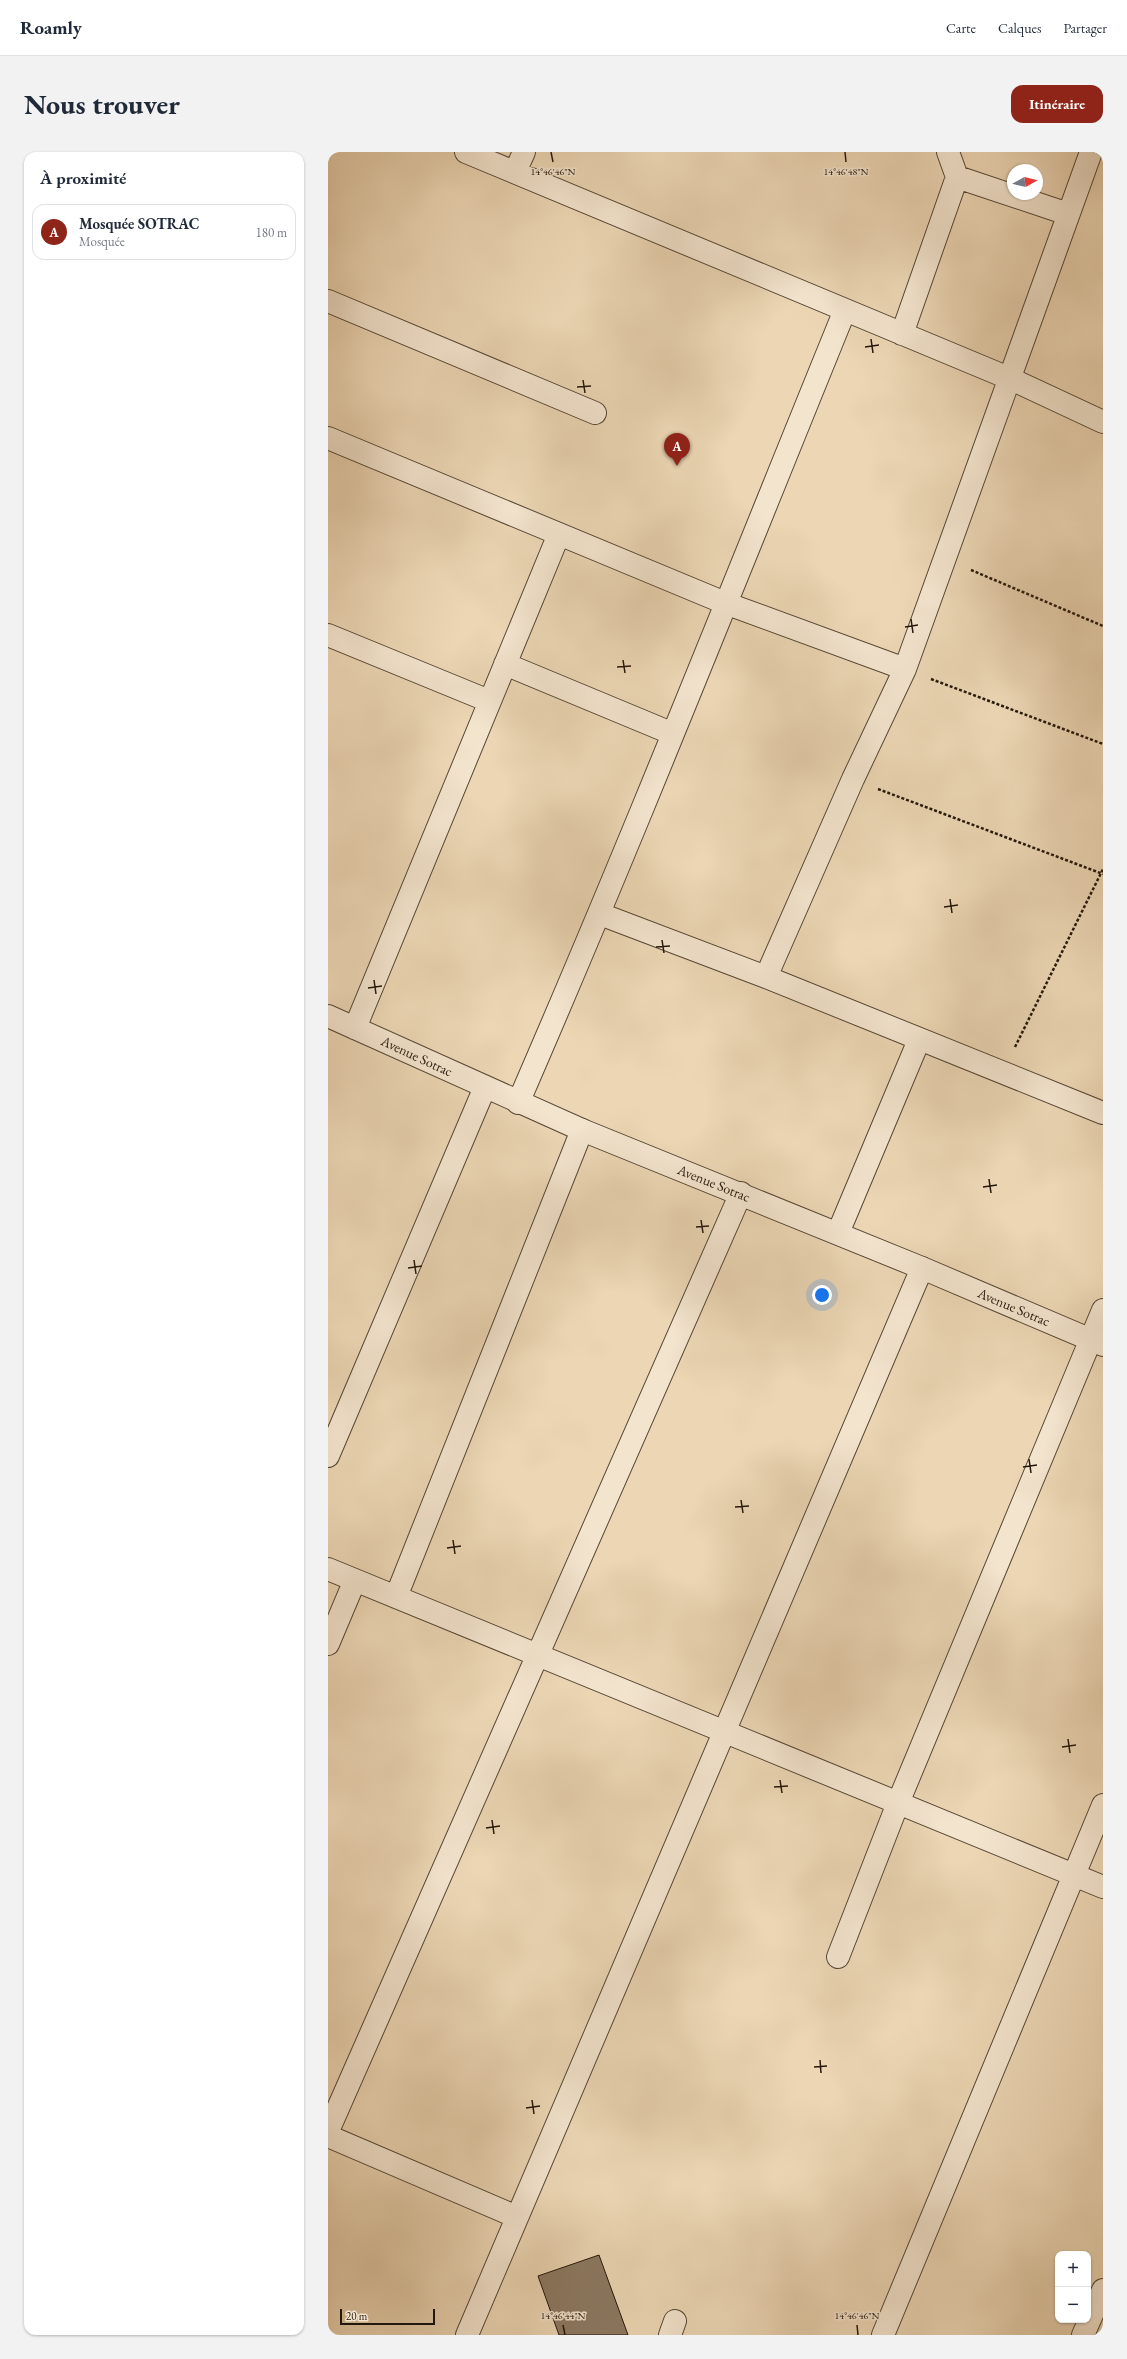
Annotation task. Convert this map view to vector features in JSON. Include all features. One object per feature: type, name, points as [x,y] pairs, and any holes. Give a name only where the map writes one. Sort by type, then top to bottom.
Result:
[{"type":"street","points":[[466,152],[1010,379],[1103,422]]},
{"type":"street","points":[[515,172],[524,152]]},
{"type":"street","points":[[902,334],[957,177],[948,152]]},
{"type":"street","points":[[766,977],[853,779],[905,669],[946,560],[1091,152]]},
{"type":"street","points":[[957,177],[1068,214]]},
{"type":"street","points":[[328,301],[595,413]]},
{"type":"street","points":[[518,1103],[600,914],[672,733],[845,310]]},
{"type":"street","points":[[328,438],[725,603],[905,669]]},
{"type":"street","points":[[355,1028],[559,534]]},
{"type":"street","points":[[328,635],[489,701]]},
{"type":"street","points":[[505,664],[672,733]]},
{"type":"street","points":[[600,914],[766,977],[918,1040],[1103,1113]]},
{"type":"street","name":"Avenue Sotrac","points":[[328,1016],[518,1103],[838,1233],[1097,1342]]},
{"type":"street","points":[[838,1233],[918,1040]]},
{"type":"street","points":[[328,1456],[485,1087]]},
{"type":"street","points":[[396,1597],[582,1130]]},
{"type":"street","points":[[328,2131],[741,1193]]},
{"type":"street","points":[[467,2335],[922,1268]]},
{"type":"street","points":[[838,1957],[898,1803],[1097,1342],[1103,1310]]},
{"type":"street","points":[[328,1569],[1103,1887]]},
{"type":"street","points":[[328,1644],[355,1580]]},
{"type":"street","points":[[883,2335],[1103,1805]]},
{"type":"street","points":[[328,2136],[517,2217]]},
{"type":"street","points":[[1083,2335],[1103,2290]]},
{"type":"path","points":[[946,560],[1103,626]]},
{"type":"path","points":[[905,669],[1103,744]]},
{"type":"path","points":[[853,779],[1102,874]]},
{"type":"path","points":[[1002,1072],[1102,874],[1103,869]]},
{"type":"building","points":[[599,2255],[628,2335],[559,2335],[538,2276]]},
{"type":"place","name":"Mosquée SOTRAC","points":[[677,466]]}]
